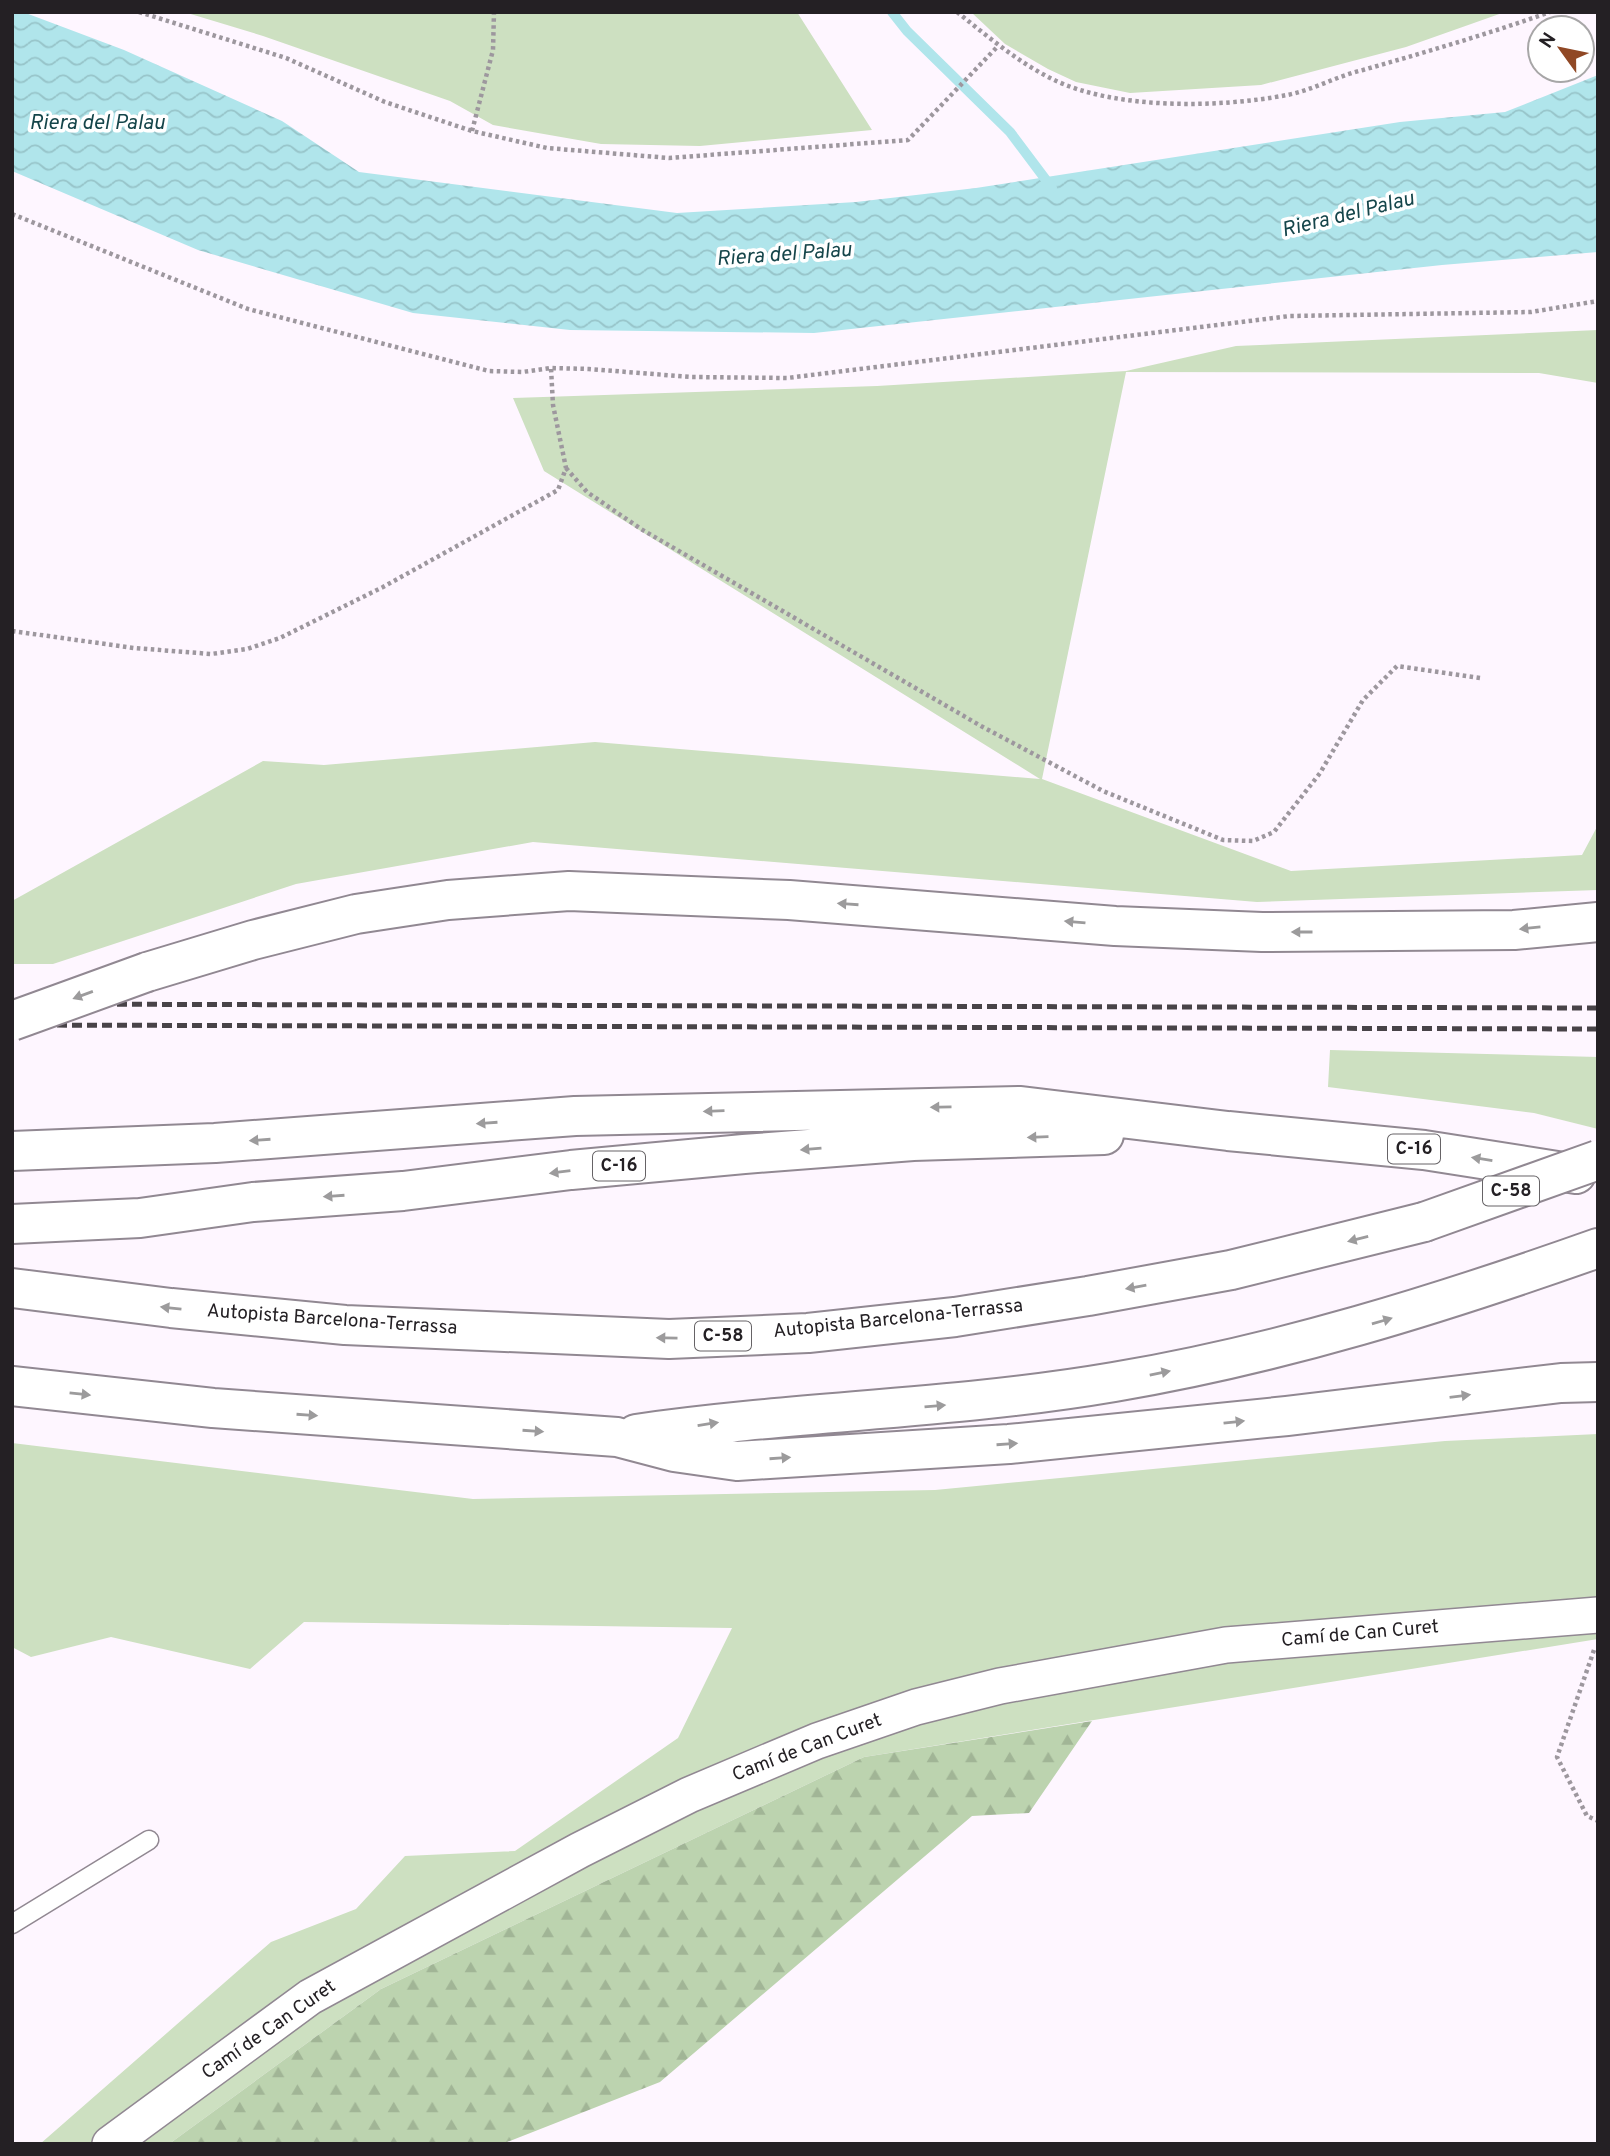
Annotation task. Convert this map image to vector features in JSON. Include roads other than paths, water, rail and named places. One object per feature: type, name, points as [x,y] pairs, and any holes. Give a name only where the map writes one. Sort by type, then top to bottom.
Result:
[{"type":"highway","points":[[12,1021],[147,972],[253,940],[356,914],[449,900],[569,891],[789,901],[1115,926],[1262,932],[1514,930],[1598,922]]},
{"type":"highway","points":[[12,1151],[215,1143],[575,1116],[794,1109],[1021,1106],[1228,1132]]},
{"type":"highway","name":"C-16","points":[[12,1224],[140,1218],[253,1202],[403,1191],[570,1170],[913,1141],[1228,1132],[1424,1150],[1598,1177]]},
{"type":"highway","name":"Autopista Barcelona-Terrassa","points":[[12,1288],[345,1325],[669,1339],[794,1333],[955,1317],[1231,1270],[1424,1222],[1598,1160]]},
{"type":"highway","points":[[617,1437],[734,1420],[944,1405],[1115,1382],[1382,1321],[1598,1248]]},
{"type":"highway","points":[[12,1386],[213,1408],[617,1437],[674,1452],[737,1461],[1009,1444],[1287,1416],[1561,1383],[1598,1382]]},
{"type":"street","name":"Camí de Can Curet","points":[[110,2144],[310,1997],[689,1795],[817,1741],[916,1707],[1000,1686],[1226,1645],[1598,1615]]},
{"type":"lane","points":[[12,1924],[149,1840]]},
{"type":"water","name":"Riera del Palau","points":[[12,12],[23,12],[124,50],[282,121],[359,172],[677,213],[856,202],[976,188],[1400,122],[1505,112],[1575,84],[1596,84],[1598,75],[1598,252],[1442,265],[814,333],[570,330],[413,313],[198,250],[12,171]]},
{"type":"waterway","points":[[892,12],[907,31],[1010,132],[1052,188]]},
{"type":"railway","points":[[12,1004],[1598,1008]]},
{"type":"railway","points":[[12,1025],[1598,1029]]}]
